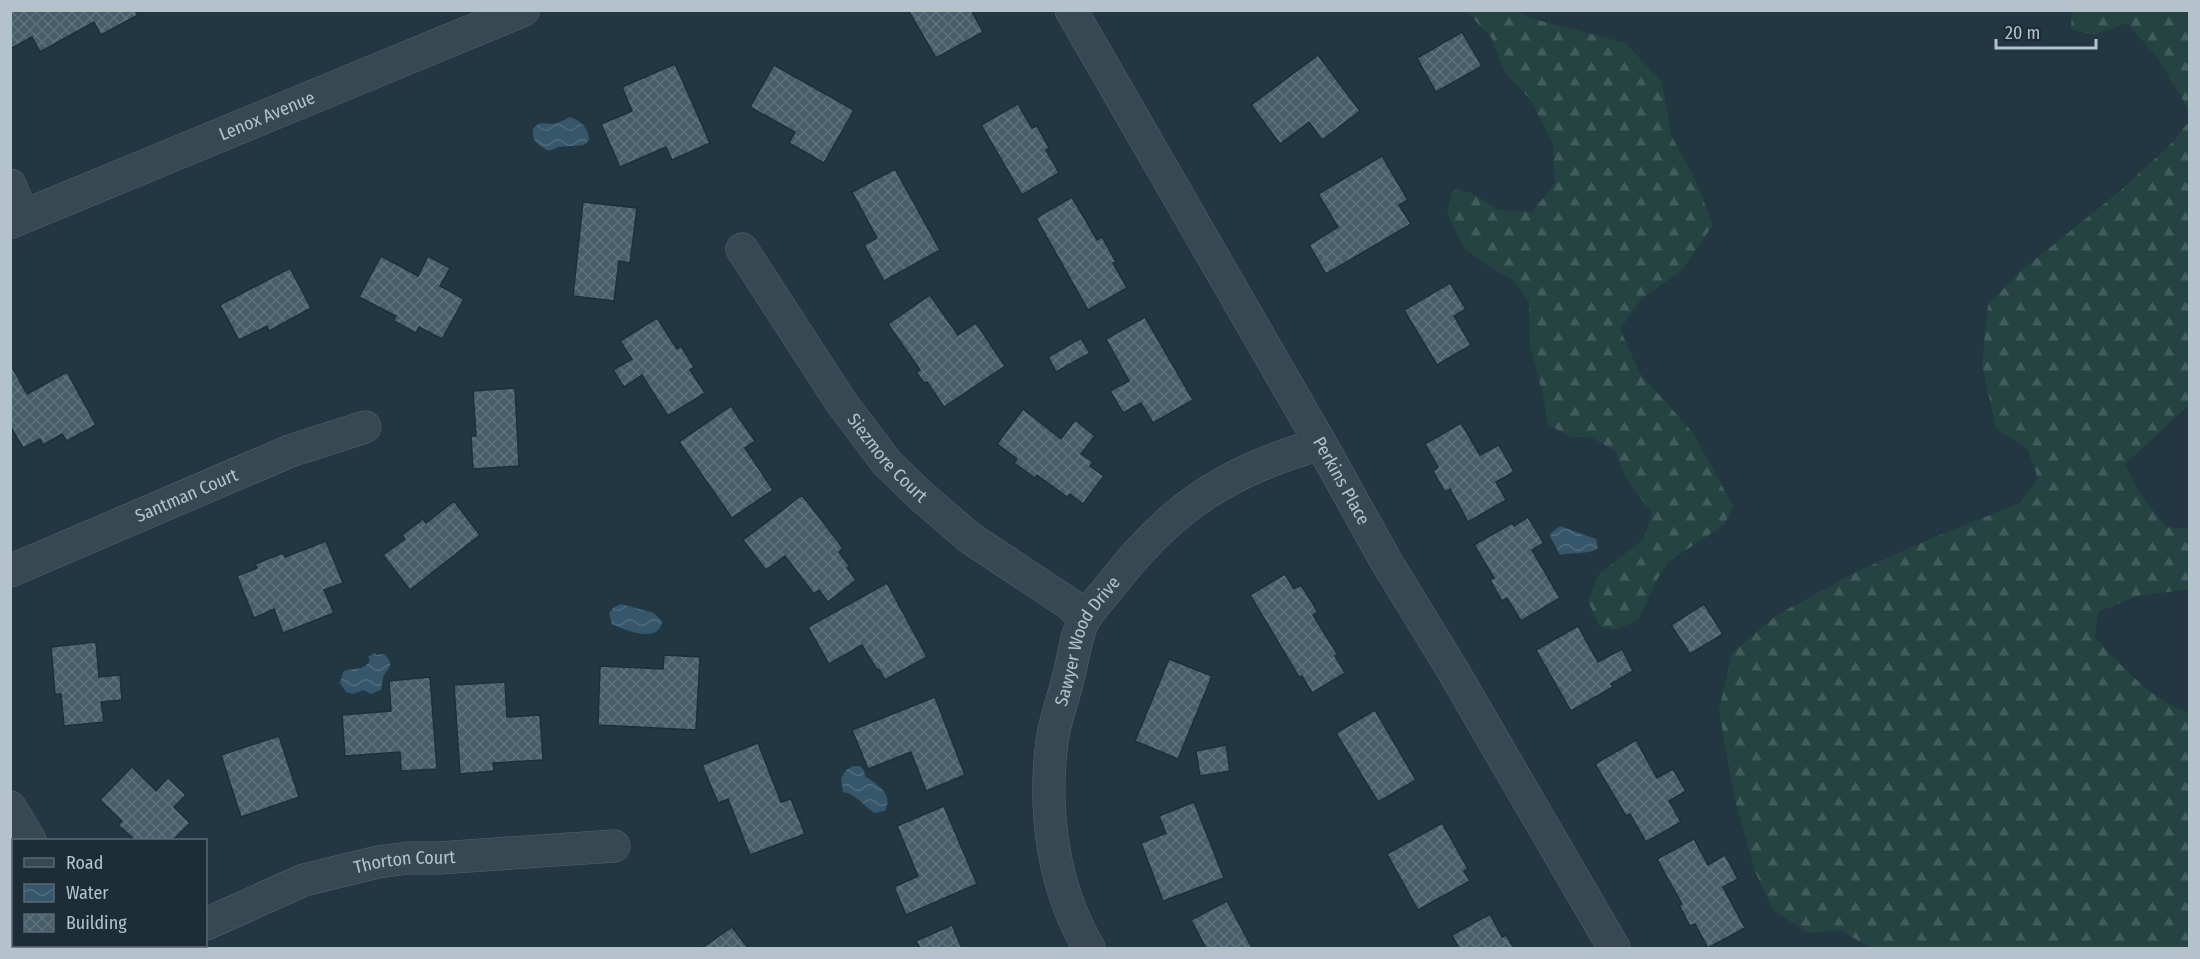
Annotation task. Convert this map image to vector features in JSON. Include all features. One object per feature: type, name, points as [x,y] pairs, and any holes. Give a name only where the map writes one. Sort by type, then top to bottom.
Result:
[{"type":"street","name":"Lenox Avenue","points":[[17,219],[523,10]]},
{"type":"street","name":"Perkins Place","points":[[1071,10],[1386,561],[1452,669],[1614,948]]},
{"type":"street","points":[[10,185],[17,219]]},
{"type":"street","name":"Siezmore Court","points":[[742,249],[841,402],[887,463],[970,538],[1071,605],[1084,620]]},
{"type":"street","name":"Santman Court","points":[[10,571],[290,451],[364,427]]},
{"type":"street","name":"Sawyer Wood Drive","points":[[1089,948],[1068,903],[1052,842],[1048,790],[1052,740],[1084,620],[1127,565],[1163,526],[1190,502],[1252,467],[1321,444]]},
{"type":"street","points":[[10,807],[29,839]]},
{"type":"street","name":"Thorton Court","points":[[207,924],[304,880],[378,862],[409,858],[614,846]]},
{"type":"green space","points":[[1462,11],[1520,11],[1530,18],[1625,43],[1662,82],[1671,135],[1694,177],[1713,225],[1681,271],[1641,299],[1620,329],[1639,372],[1693,433],[1733,506],[1724,525],[1668,562],[1638,620],[1614,630],[1600,627],[1588,601],[1599,574],[1644,539],[1652,513],[1625,477],[1615,451],[1591,437],[1570,437],[1548,424],[1530,345],[1529,301],[1513,280],[1491,268],[1464,248],[1447,213],[1453,189],[1471,193],[1499,210],[1532,212],[1555,183],[1553,144],[1530,99],[1505,73],[1491,37],[1468,13]]},
{"type":"green space","points":[[2072,11],[2189,11],[2189,110],[2157,57],[2127,23],[2094,35],[2071,29]]},
{"type":"green space","points":[[2189,121],[2189,405],[2125,464],[2141,495],[2166,527],[2189,529],[2189,589],[2138,596],[2098,612],[2095,638],[2151,692],[2176,708],[2189,712],[2189,948],[1871,948],[1840,930],[1808,933],[1773,910],[1755,871],[1734,796],[1719,710],[1732,653],[1777,615],[1854,573],[2020,503],[2038,479],[2028,449],[1996,429],[1982,364],[1988,305],[2021,271],[2120,191],[2174,141]]},
{"type":"water","points":[[570,117],[578,120],[586,129],[589,140],[584,145],[558,147],[549,151],[539,145],[533,137],[533,129],[541,123],[558,123]]},
{"type":"water","points":[[1560,526],[1596,539],[1598,548],[1590,552],[1560,555],[1550,536]]},
{"type":"water","points":[[621,604],[654,613],[662,621],[660,628],[649,634],[642,634],[612,624],[609,613]]},
{"type":"water","points":[[375,653],[376,655],[384,654],[390,662],[383,677],[381,690],[371,694],[363,690],[353,694],[346,692],[340,683],[343,672],[364,667],[370,660],[368,657]]},
{"type":"water","points":[[853,766],[860,766],[865,776],[886,794],[885,811],[874,813],[856,797],[843,792],[841,778],[846,770]]},
{"type":"building","points":[[10,10],[135,10],[138,15],[101,35],[94,22],[40,52],[32,37],[10,49]]},
{"type":"building","points":[[908,10],[971,10],[983,32],[936,58]]},
{"type":"building","points":[[1462,32],[1482,66],[1436,92],[1417,58]]},
{"type":"building","points":[[1318,55],[1360,111],[1322,140],[1309,122],[1280,144],[1251,105]]},
{"type":"building","points":[[675,64],[710,143],[672,160],[666,147],[620,167],[601,124],[632,111],[622,87]]},
{"type":"building","points":[[774,65],[854,110],[824,163],[789,143],[795,132],[750,107]]},
{"type":"building","points":[[1018,104],[1032,128],[1037,126],[1049,148],[1046,150],[1059,173],[1022,195],[981,125]]},
{"type":"building","points":[[1382,156],[1408,200],[1399,205],[1411,224],[1326,274],[1309,245],[1338,227],[1318,194]]},
{"type":"building","points":[[895,169],[940,250],[884,281],[864,245],[877,238],[852,192]]},
{"type":"building","points":[[1072,197],[1097,240],[1102,237],[1127,288],[1088,310],[1036,218]]},
{"type":"building","points":[[583,202],[637,208],[630,263],[619,261],[614,301],[573,296]]},
{"type":"building","points":[[381,256],[418,276],[428,256],[450,268],[440,286],[464,299],[442,339],[419,327],[416,333],[394,321],[396,316],[359,297]]},
{"type":"building","points":[[290,268],[311,308],[269,331],[267,326],[239,340],[220,305]]},
{"type":"building","points":[[1450,283],[1466,309],[1454,316],[1471,345],[1437,365],[1404,310]]},
{"type":"building","points":[[930,295],[958,335],[976,323],[1005,366],[944,407],[927,382],[924,383],[916,372],[920,370],[888,324]]},
{"type":"building","points":[[1145,317],[1193,400],[1153,423],[1141,403],[1123,413],[1110,391],[1129,381],[1106,339]]},
{"type":"building","points":[[657,318],[677,349],[681,346],[694,367],[690,370],[705,393],[668,416],[642,375],[624,387],[613,370],[632,359],[620,341]]},
{"type":"building","points":[[1081,338],[1090,353],[1056,372],[1048,357]]},
{"type":"building","points":[[12,367],[27,394],[67,372],[96,425],[67,441],[62,434],[43,445],[40,439],[23,448],[10,426],[10,369]]},
{"type":"building","points":[[515,388],[519,466],[473,469],[471,436],[476,436],[473,391]]},
{"type":"building","points":[[731,406],[755,441],[745,448],[773,490],[732,518],[679,442]]},
{"type":"building","points":[[1023,409],[1061,439],[1075,420],[1095,436],[1081,454],[1093,462],[1090,466],[1104,476],[1083,504],[1070,494],[1067,497],[1037,475],[1035,478],[1014,463],[1017,459],[997,444]]},
{"type":"building","points":[[1461,423],[1480,455],[1499,445],[1514,472],[1496,482],[1506,500],[1468,522],[1450,489],[1445,492],[1433,471],[1438,467],[1425,444]]},
{"type":"building","points":[[802,495],[843,548],[839,552],[856,580],[828,602],[819,590],[814,594],[785,556],[766,570],[743,540]]},
{"type":"building","points":[[454,501],[480,535],[410,590],[383,555],[405,539],[402,535],[423,519],[426,523]]},
{"type":"building","points":[[1528,517],[1544,543],[1532,550],[1560,598],[1521,621],[1507,598],[1502,601],[1490,580],[1494,578],[1474,545],[1512,523],[1514,526]]},
{"type":"building","points":[[326,541],[343,583],[324,590],[334,613],[283,633],[274,609],[254,618],[237,576],[257,568],[255,564],[283,553],[285,557]]},
{"type":"building","points":[[1285,574],[1294,589],[1301,585],[1318,612],[1313,615],[1338,655],[1335,656],[1345,673],[1312,693],[1302,676],[1299,677],[1250,595]]},
{"type":"building","points":[[887,583],[927,657],[885,680],[862,645],[829,664],[808,627]]},
{"type":"building","points":[[1704,604],[1723,634],[1690,654],[1671,625]]},
{"type":"building","points":[[1578,626],[1598,662],[1622,649],[1633,671],[1611,684],[1613,687],[1571,711],[1536,650]]},
{"type":"building","points":[[96,642],[99,677],[120,675],[122,700],[101,702],[104,722],[64,726],[61,694],[55,694],[51,647]]},
{"type":"building","points":[[664,655],[700,657],[696,730],[598,725],[600,666],[663,669]]},
{"type":"building","points":[[1169,659],[1212,676],[1178,759],[1135,741]]},
{"type":"building","points":[[430,677],[437,769],[401,771],[400,752],[345,756],[342,715],[391,711],[389,681]]},
{"type":"building","points":[[505,682],[507,717],[540,715],[543,760],[493,763],[494,771],[460,774],[454,685]]},
{"type":"building","points":[[935,697],[965,775],[926,791],[911,752],[868,769],[852,730]]},
{"type":"building","points":[[1375,710],[1416,780],[1378,802],[1336,733]]},
{"type":"building","points":[[279,736],[299,797],[241,817],[221,755]]},
{"type":"building","points":[[1636,740],[1657,778],[1673,769],[1686,791],[1669,801],[1681,822],[1646,842],[1630,814],[1626,816],[1595,764]]},
{"type":"building","points":[[758,743],[781,802],[791,799],[805,834],[750,855],[728,799],[718,803],[702,765]]},
{"type":"building","points":[[1226,745],[1230,771],[1200,776],[1196,751]]},
{"type":"building","points":[[132,767],[156,791],[168,778],[186,795],[174,807],[190,823],[174,839],[134,839],[118,825],[122,821],[100,800]]},
{"type":"building","points":[[1194,802],[1224,878],[1163,901],[1141,843],[1166,833],[1159,816]]},
{"type":"building","points":[[944,806],[977,884],[906,915],[894,887],[918,876],[897,826]]},
{"type":"building","points":[[1442,823],[1468,869],[1464,871],[1470,881],[1418,910],[1387,854]]},
{"type":"building","points":[[1694,839],[1708,865],[1725,855],[1738,879],[1723,887],[1745,928],[1708,948],[1695,924],[1690,926],[1679,905],[1682,904],[1657,859]]},
{"type":"building","points":[[1227,901],[1252,948],[1206,948],[1191,920]]},
{"type":"building","points":[[1490,914],[1502,937],[1506,935],[1514,948],[1459,948],[1452,935]]},
{"type":"building","points":[[952,925],[962,948],[920,948],[916,941]]},
{"type":"building","points":[[732,927],[748,948],[702,948]]}]
